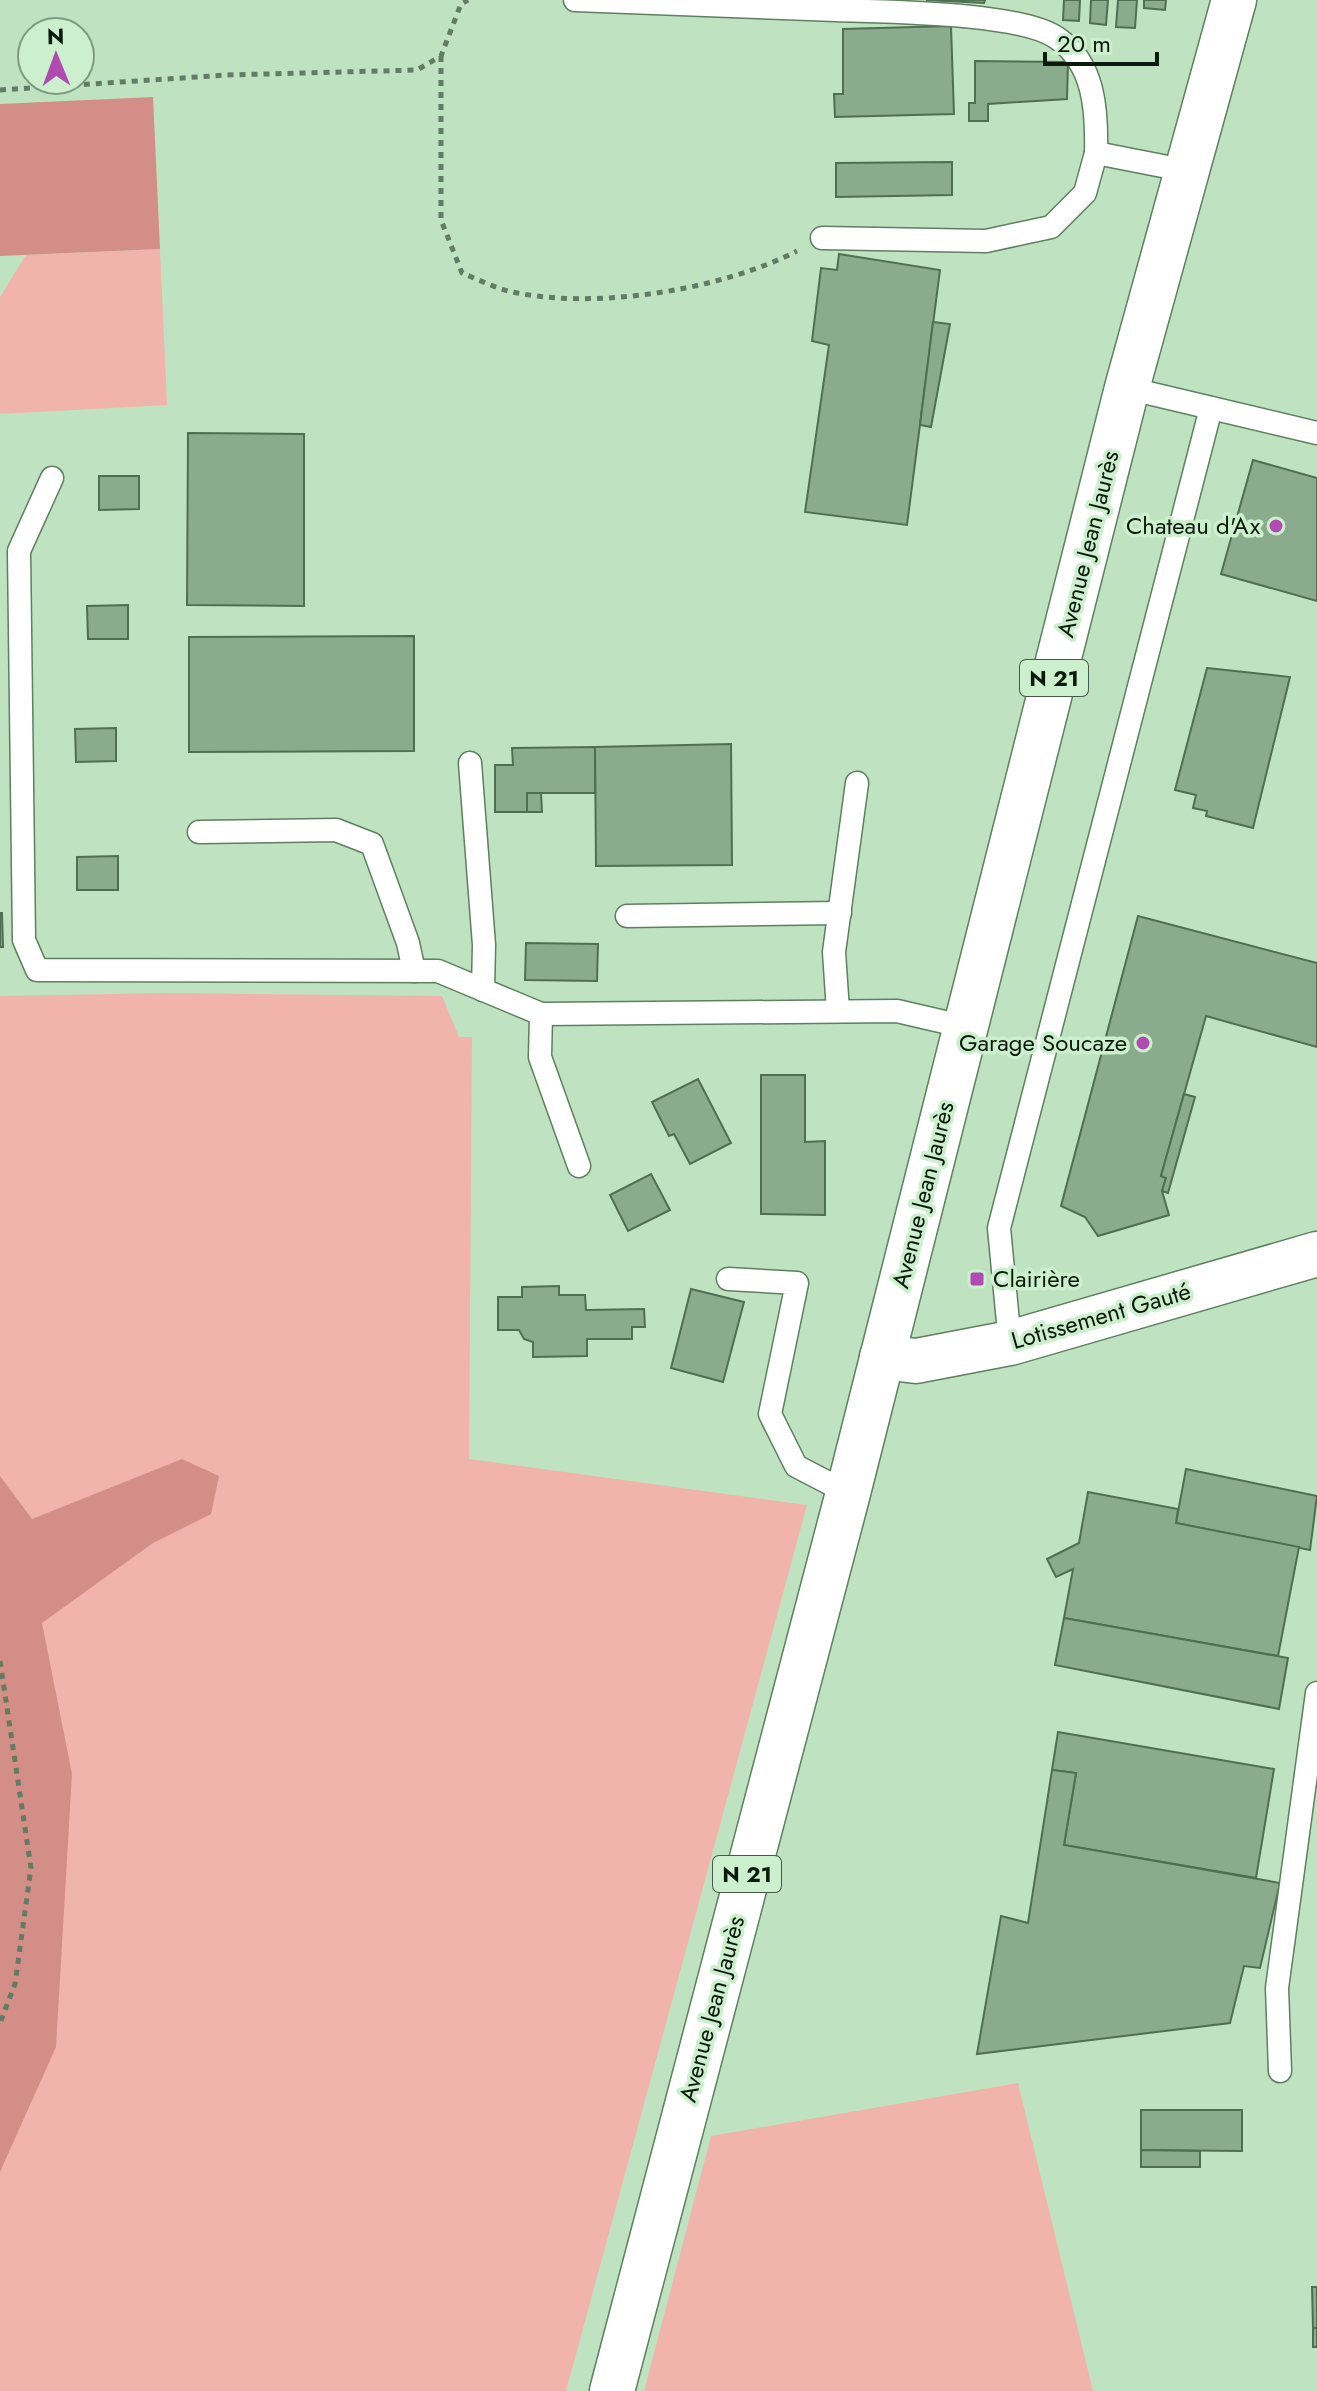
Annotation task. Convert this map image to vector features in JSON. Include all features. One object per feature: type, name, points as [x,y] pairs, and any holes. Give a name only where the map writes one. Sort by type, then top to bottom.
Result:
[{"type":"main road","name":"Avenue Jean Jaurès","points":[[612,2391],[848,1493],[1127,388],[1234,0]]},
{"type":"main road","name":"Lotissement Gauté","points":[[882,1357],[916,1361],[1010,1343],[1317,1254]]},
{"type":"lane","points":[[575,0],[944,15],[1031,27],[1058,38],[1087,73],[1097,107],[1096,153],[1085,193],[1051,227],[986,241],[822,238]]},
{"type":"lane","points":[[1096,153],[1188,171]]},
{"type":"lane","points":[[1127,388],[1317,433]]},
{"type":"lane","points":[[1010,1343],[999,1228],[1211,408]]},
{"type":"lane","points":[[52,478],[19,551],[24,940],[37,970],[438,971],[541,1014],[897,1011],[966,1027]]},
{"type":"lane","points":[[470,763],[484,945],[483,990]]},
{"type":"lane","points":[[838,1011],[834,952],[857,783]]},
{"type":"lane","points":[[199,832],[336,830],[372,844],[408,943],[414,971]]},
{"type":"lane","points":[[627,916],[840,913]]},
{"type":"lane","points":[[541,1014],[540,1057],[579,1166]]},
{"type":"lane","points":[[728,1279],[797,1283],[770,1414],[796,1466],[848,1493]]},
{"type":"lane","points":[[1280,2071],[1277,1988],[1317,1693]]},
{"type":"path","points":[[468,0],[461,4],[441,56],[441,220],[462,273],[508,291],[586,298],[642,293],[671,290],[766,267],[822,238]]},
{"type":"path","points":[[0,90],[227,75],[417,70],[441,56]]},
{"type":"path","points":[[0,1661],[31,1868],[15,1984],[0,2023]]},
{"type":"shaded area","points":[[153,97],[160,249],[0,256],[0,104]]},
{"type":"shaded area","points":[[160,249],[167,405],[0,414],[0,297],[26,255]]},
{"type":"shaded area","points":[[165,993],[442,996],[459,1037],[472,1037],[469,1459],[807,1505],[566,2391],[0,2391],[0,996]]},
{"type":"shaded area","points":[[182,1459],[219,1476],[211,1514],[153,1543],[42,1623],[72,1774],[56,2047],[0,2172],[0,1476],[32,1519]]},
{"type":"shaded area","points":[[1018,2083],[1093,2391],[644,2391],[711,2136]]},
{"type":"building","points":[[926,0],[985,0],[984,3]]},
{"type":"building","points":[[1064,0],[1080,0],[1079,21],[1063,20]]},
{"type":"building","points":[[1091,0],[1108,0],[1106,25],[1090,23]]},
{"type":"building","points":[[1118,0],[1137,0],[1135,28],[1116,27]]},
{"type":"building","points":[[1144,0],[1166,0],[1165,10],[1144,8]]},
{"type":"building","points":[[951,26],[954,114],[835,117],[834,94],[843,94],[843,29]]},
{"type":"building","points":[[975,61],[1068,62],[1067,99],[988,104],[988,121],[969,121],[969,103],[975,103]]},
{"type":"building","points":[[952,162],[952,195],[836,197],[836,163]]},
{"type":"building","points":[[839,254],[940,270],[907,525],[805,512],[829,345],[812,341],[821,268],[837,270]]},
{"type":"building","points":[[933,322],[950,324],[931,427],[920,425]]},
{"type":"building","points":[[188,433],[304,434],[304,606],[187,605]]},
{"type":"building","name":"Chateau d'Ax","points":[[1253,460],[1317,478],[1317,601],[1221,574]]},
{"type":"building","points":[[99,476],[139,476],[139,509],[99,510]]},
{"type":"building","points":[[128,605],[128,639],[88,639],[87,606]]},
{"type":"building","points":[[414,636],[414,751],[189,752],[189,637]]},
{"type":"building","points":[[1207,668],[1290,677],[1253,828],[1206,816],[1207,811],[1193,808],[1196,795],[1175,790]]},
{"type":"building","points":[[116,728],[116,761],[76,762],[75,729]]},
{"type":"building","points":[[731,744],[732,865],[596,866],[595,747]]},
{"type":"building","points":[[595,747],[595,793],[527,793],[527,812],[495,812],[495,765],[513,765],[512,748]]},
{"type":"building","points":[[527,793],[541,793],[542,812],[527,812]]},
{"type":"building","points":[[118,856],[118,890],[77,890],[77,857]]},
{"type":"building","points":[[2,913],[3,947],[0,947]]},
{"type":"building","points":[[1138,916],[1317,963],[1317,1047],[1206,1016],[1161,1176],[1166,1178],[1162,1191],[1169,1215],[1098,1236],[1085,1217],[1061,1206]]},
{"type":"building","points":[[526,943],[598,944],[597,981],[525,980]]},
{"type":"building","points":[[761,1075],[805,1075],[805,1142],[825,1141],[825,1215],[761,1214]]},
{"type":"building","points":[[698,1079],[731,1143],[690,1164],[674,1134],[669,1136],[652,1102]]},
{"type":"building","points":[[1184,1094],[1195,1097],[1168,1193],[1162,1191],[1166,1178],[1161,1176]]},
{"type":"building","points":[[651,1174],[670,1210],[628,1231],[610,1195]]},
{"type":"building","points":[[559,1286],[559,1295],[585,1295],[586,1310],[644,1309],[645,1327],[632,1327],[632,1339],[587,1339],[587,1356],[533,1357],[533,1342],[524,1339],[519,1330],[498,1330],[498,1297],[522,1297],[522,1287]]},
{"type":"building","points":[[691,1289],[744,1302],[723,1382],[671,1368]]},
{"type":"building","points":[[1186,1469],[1317,1496],[1310,1550],[1176,1523]]},
{"type":"building","points":[[1088,1492],[1178,1509],[1176,1523],[1299,1547],[1278,1656],[1064,1618],[1073,1569],[1056,1577],[1047,1559],[1079,1543]]},
{"type":"building","points":[[1064,1618],[1288,1658],[1279,1709],[1055,1665]]},
{"type":"building","points":[[1058,1732],[1274,1769],[1256,1878],[1064,1845],[1076,1773],[1052,1770]]},
{"type":"building","points":[[1052,1770],[1076,1773],[1064,1845],[1280,1883],[1260,1968],[1244,1966],[1230,2023],[977,2054],[1001,1916],[1028,1923]]},
{"type":"building","points":[[1141,2110],[1242,2110],[1242,2151],[1141,2150]]},
{"type":"building","points":[[1141,2150],[1200,2151],[1200,2167],[1141,2167]]},
{"type":"building","points":[[1312,2287],[1317,2287],[1317,2328],[1313,2328]]},
{"type":"building","points":[[1313,2328],[1317,2328],[1317,2347],[1313,2347]]},
{"type":"place","name":"Chateau d'Ax","points":[[1276,526]]},
{"type":"place","name":"Garage Soucaze","points":[[1143,1043]]},
{"type":"place","name":"Clairière","points":[[977,1279]]}]
